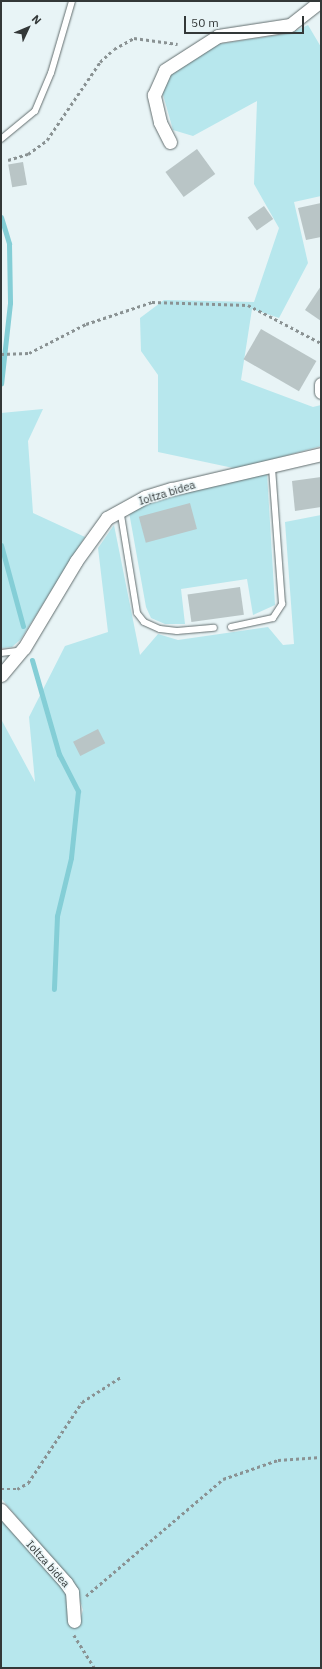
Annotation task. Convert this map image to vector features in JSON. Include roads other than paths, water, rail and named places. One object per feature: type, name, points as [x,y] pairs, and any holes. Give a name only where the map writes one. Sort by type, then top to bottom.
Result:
[{"type":"street","points":[[170,142],[160,122],[154,95],[157,83],[165,70],[207,43],[238,32],[290,25],[321,1]]},
{"type":"street","points":[[321,384],[321,392]]},
{"type":"street","name":"Ioltza bidea","points":[[1,674],[24,648],[97,530],[120,509],[172,489],[272,467],[321,454]]},
{"type":"street","name":"Ioltza bidea","points":[[1,1510],[66,1583],[74,1605],[74,1621]]},
{"type":"lane","points":[[1,139],[35,111],[51,73],[72,1]]},
{"type":"lane","points":[[231,627],[273,618],[282,604],[272,467]]},
{"type":"lane","points":[[120,509],[137,613],[144,622],[177,631],[214,628]]},
{"type":"lane","points":[[1,654],[24,648]]},
{"type":"waterway","points":[[1,217],[9,244],[10,303],[1,384]]},
{"type":"waterway","points":[[1,545],[23,626]]},
{"type":"waterway","points":[[32,660],[59,754],[78,791],[71,858],[57,916],[54,989]]}]
